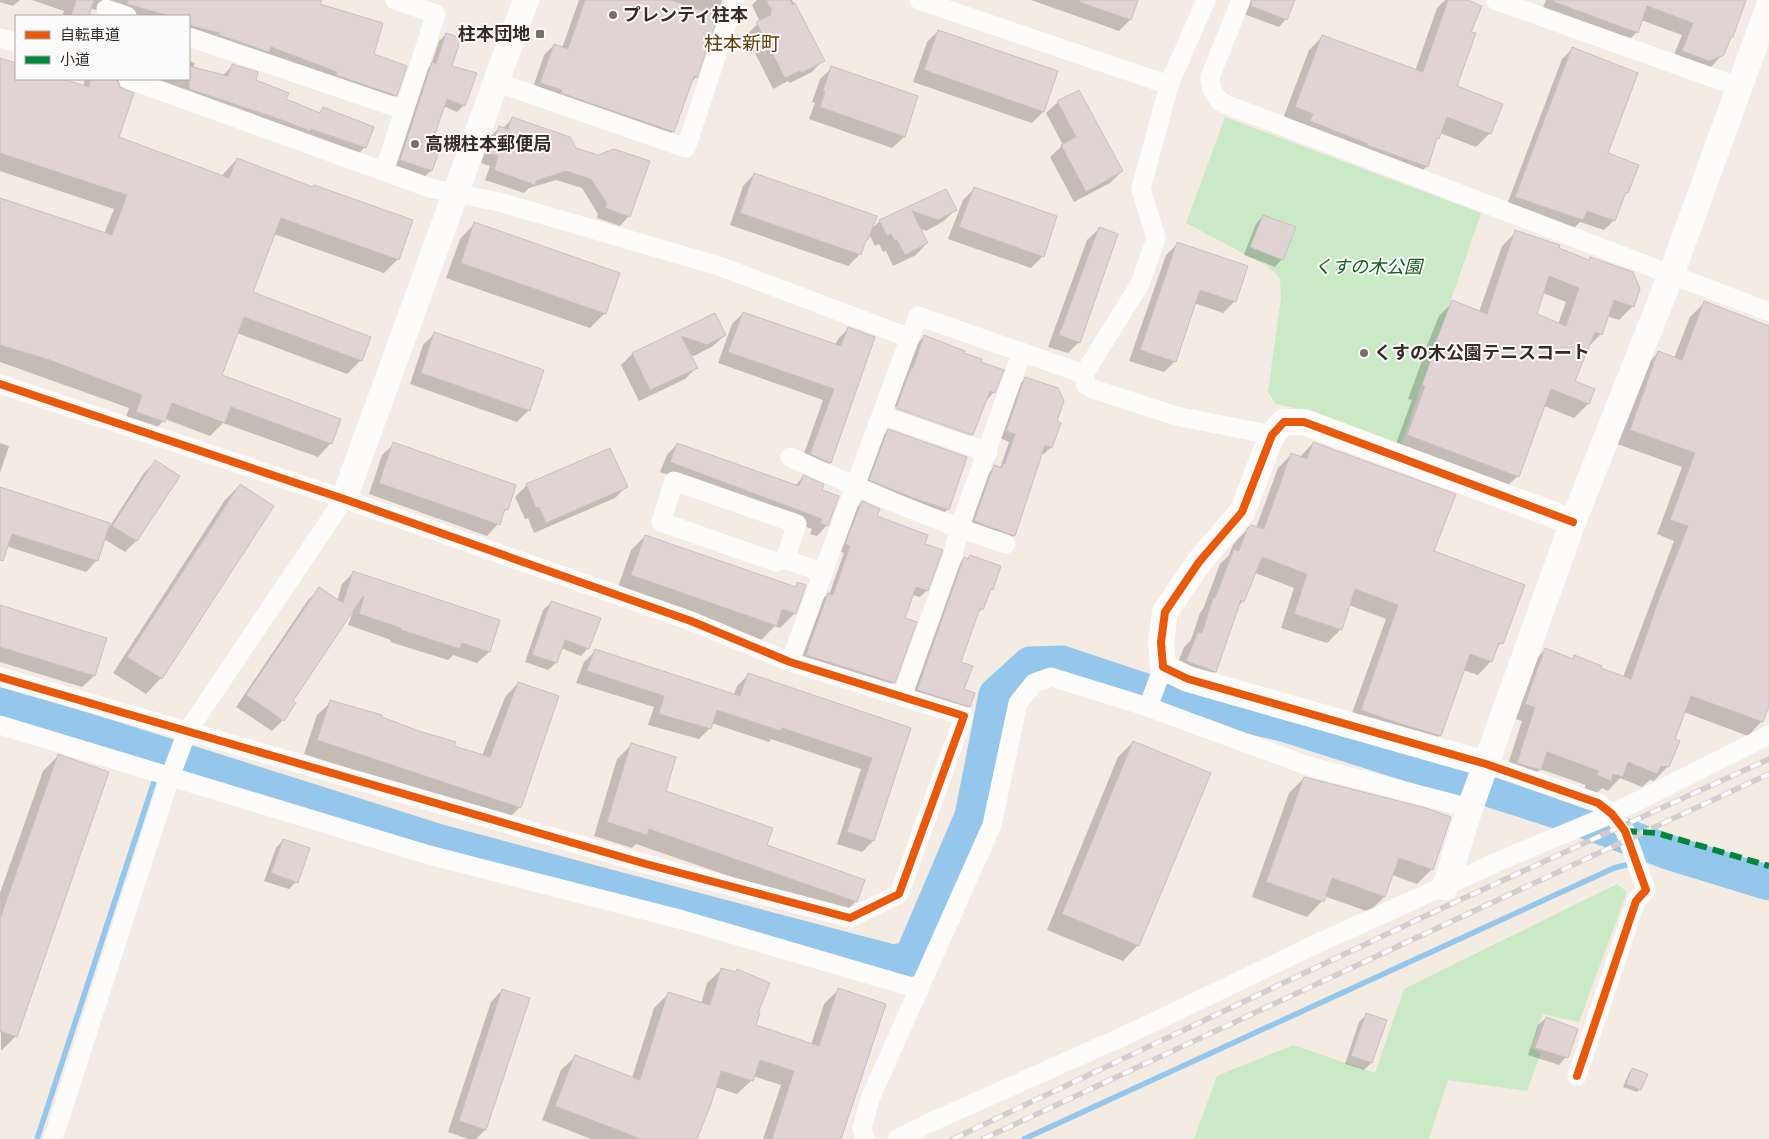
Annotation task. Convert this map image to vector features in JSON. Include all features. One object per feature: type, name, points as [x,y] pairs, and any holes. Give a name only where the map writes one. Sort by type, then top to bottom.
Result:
[{"type":"street","points":[[384,172],[436,14],[395,0]]},
{"type":"street","points":[[53,1139],[170,778],[187,732],[344,499],[526,0]]},
{"type":"street","points":[[496,82],[686,148],[735,0]]},
{"type":"street","points":[[919,0],[1170,85]]},
{"type":"street","points":[[1206,0],[1170,85],[1141,189],[1156,238],[1140,284],[1084,374],[1086,385],[1094,390],[1166,413],[1272,435]]},
{"type":"street","points":[[1242,0],[1210,77],[1212,90],[1220,102],[1769,312]]},
{"type":"street","points":[[1495,0],[1739,87]]},
{"type":"street","points":[[1444,887],[1470,808],[1573,522],[1671,275],[1769,6]]},
{"type":"street","points":[[106,8],[125,15]]},
{"type":"street","points":[[190,37],[404,110]]},
{"type":"street","points":[[0,38],[15,42]]},
{"type":"street","points":[[131,80],[430,188],[499,202],[719,266],[910,338]]},
{"type":"street","points":[[790,662],[918,316],[1084,374]]},
{"type":"street","points":[[902,697],[954,555],[959,529],[988,452],[1022,352]]},
{"type":"street","points":[[0,384],[344,499],[690,621],[790,662],[964,716],[899,894],[850,918],[646,864],[187,732],[0,676]]},
{"type":"street","points":[[882,415],[988,452]]},
{"type":"street","points":[[1148,707],[1163,667],[1160,642],[1165,612],[1199,562],[1242,512],[1272,435],[1284,422],[1304,422],[1573,522]]},
{"type":"street","points":[[790,457],[855,487],[959,529],[1006,544]]},
{"type":"street","points":[[786,559],[797,524],[674,481],[661,522],[776,562],[786,559],[823,573]]},
{"type":"street","points":[[1163,667],[1188,679],[1486,764],[1598,803],[1612,814],[1626,831],[1646,890],[1636,901],[1576,1076]]},
{"type":"street","points":[[865,1139],[862,1128],[870,1099],[992,825],[1018,702],[1034,683],[1051,677],[1148,707],[1308,766],[1470,808]]},
{"type":"street","points":[[0,726],[429,855],[683,920],[919,989]]},
{"type":"street","points":[[896,1139],[1133,1032],[1314,945],[1612,814],[1769,735]]},
{"type":"green space","name":"くすの木公園","points":[[1225,117],[1481,213],[1401,445],[1309,411],[1276,404],[1268,392],[1281,298],[1280,278],[1269,267],[1186,223]]},
{"type":"green space","points":[[1617,884],[1627,892],[1579,1022],[1543,1014],[1531,1048],[1541,1053],[1527,1091],[1448,1080],[1429,1139],[1194,1139],[1217,1076],[1293,1045],[1375,1073],[1404,989]]},
{"type":"building","points":[[76,0],[94,0],[89,15],[71,15]]},
{"type":"building","points":[[128,0],[322,0],[320,4],[383,23],[374,54],[407,66],[397,96],[336,75],[337,72],[271,47],[269,52],[219,35],[220,33],[190,25],[190,15],[166,15],[127,4]]},
{"type":"building","points":[[585,0],[671,0],[718,16],[697,78],[694,76],[674,132],[561,93],[562,90],[540,83],[554,44],[568,49]]},
{"type":"building","points":[[766,0],[790,0],[792,5],[795,3],[825,61],[801,73],[800,71],[785,78],[756,22],[771,15],[770,12],[772,11]]},
{"type":"building","points":[[1080,0],[1138,0],[1131,20],[1079,2]]},
{"type":"building","points":[[1252,0],[1295,0],[1287,20],[1251,6]]},
{"type":"building","points":[[1448,0],[1468,0],[1482,6],[1471,32],[1476,33],[1457,86],[1503,104],[1491,134],[1447,117],[1439,139],[1437,138],[1428,167],[1367,145],[1310,121],[1313,114],[1295,107],[1322,35],[1423,72]]},
{"type":"building","points":[[1554,0],[1746,0],[1733,37],[1731,37],[1724,55],[1709,61],[1682,51],[1693,23],[1647,6],[1638,33],[1554,2]]},
{"type":"building","points":[[938,30],[1058,71],[1044,112],[924,70]]},
{"type":"building","points":[[446,33],[461,38],[452,66],[477,73],[465,106],[447,99],[435,134],[444,137],[432,171],[400,160],[432,62],[436,64]]},
{"type":"building","points":[[1572,47],[1638,73],[1608,153],[1639,165],[1615,221],[1587,211],[1583,220],[1515,197]]},
{"type":"building","points":[[0,58],[15,63],[15,80],[66,80],[89,87],[90,80],[117,80],[120,87],[134,93],[119,137],[229,178],[237,158],[313,187],[314,185],[413,220],[399,260],[281,218],[253,292],[371,337],[362,361],[244,317],[222,375],[341,419],[332,444],[231,407],[225,423],[172,403],[165,422],[136,412],[142,395],[47,359],[0,345],[0,198],[112,235],[127,195],[0,153]]},
{"type":"building","points":[[232,64],[258,72],[256,80],[289,93],[286,99],[320,113],[323,107],[374,127],[366,148],[311,129],[310,131],[189,89],[190,66],[228,76]]},
{"type":"building","points":[[831,66],[918,96],[905,137],[820,107]]},
{"type":"building","points":[[1079,90],[1123,171],[1086,192],[1061,145],[1076,137],[1057,101]]},
{"type":"building","points":[[512,117],[570,137],[576,148],[598,155],[614,149],[650,161],[630,217],[605,208],[607,204],[591,179],[566,171],[536,181],[535,185],[494,170],[498,156],[489,153],[499,126],[508,129]]},
{"type":"building","points":[[754,173],[877,216],[861,255],[740,213]]},
{"type":"building","points":[[974,187],[1057,216],[1044,257],[959,227]]},
{"type":"building","points":[[946,189],[957,210],[938,220],[912,211],[928,243],[905,255],[897,240],[895,241],[891,234],[887,236],[879,220]]},
{"type":"building","points":[[1263,215],[1296,227],[1283,260],[1250,247]]},
{"type":"building","points":[[474,222],[620,273],[606,314],[461,263]]},
{"type":"building","points":[[1099,227],[1118,234],[1080,343],[1059,335]]},
{"type":"building","points":[[1515,230],[1560,245],[1559,248],[1589,260],[1590,257],[1633,272],[1640,289],[1634,307],[1614,300],[1602,335],[1595,332],[1575,381],[1595,389],[1589,404],[1551,389],[1519,477],[1407,435],[1425,386],[1422,385],[1437,344],[1435,344],[1452,300],[1487,314]],"holes":[[[1549,276],[1579,288],[1566,326],[1537,314]]]},
{"type":"building","points":[[1177,242],[1248,266],[1236,302],[1200,290],[1176,362],[1140,350]]},
{"type":"building","points":[[1704,301],[1769,326],[1769,706],[1763,722],[1691,696],[1675,739],[1680,741],[1669,767],[1661,766],[1657,774],[1628,762],[1623,777],[1613,774],[1611,781],[1597,775],[1599,771],[1547,752],[1541,770],[1517,763],[1535,707],[1525,704],[1545,648],[1573,659],[1574,655],[1602,666],[1601,668],[1631,679],[1659,599],[1688,526],[1670,520],[1695,453],[1630,430],[1658,351],[1682,360]]},
{"type":"building","points":[[743,312],[841,346],[848,327],[875,337],[831,463],[810,454],[834,389],[728,352]]},
{"type":"building","points":[[715,313],[726,335],[707,345],[681,336],[698,368],[650,390],[632,353]]},
{"type":"building","points":[[434,332],[544,370],[530,411],[421,373]]},
{"type":"building","points":[[924,335],[982,359],[981,362],[1004,370],[995,393],[990,391],[973,435],[896,408],[911,368],[913,368]]},
{"type":"building","points":[[1025,377],[1058,388],[1064,401],[1057,421],[1061,423],[1052,448],[1045,445],[1015,536],[974,521],[994,465],[1002,468],[1003,463],[1005,464],[1015,434],[1006,431]]},
{"type":"building","points":[[888,429],[967,457],[949,510],[869,480]]},
{"type":"building","points":[[393,442],[516,485],[508,510],[505,509],[500,525],[379,483]]},
{"type":"building","points":[[1313,442],[1456,494],[1434,551],[1525,585],[1503,644],[1499,643],[1492,662],[1470,654],[1441,736],[1361,710],[1398,605],[1355,589],[1342,630],[1294,614],[1307,574],[1262,557],[1244,602],[1241,600],[1216,672],[1186,661],[1198,632],[1202,633],[1213,598],[1215,598],[1234,549],[1239,551],[1247,529],[1251,525],[1264,529],[1291,453],[1307,459]]},
{"type":"building","points":[[677,443],[799,486],[803,475],[824,484],[822,490],[839,496],[828,526],[820,523],[822,519],[670,462]]},
{"type":"building","points":[[610,448],[628,487],[546,523],[539,507],[536,508],[526,484]]},
{"type":"building","points":[[155,460],[180,476],[137,541],[112,526]]},
{"type":"building","points":[[240,484],[274,506],[162,679],[127,657]]},
{"type":"building","points":[[0,487],[110,523],[98,561],[12,534],[3,561],[0,560]]},
{"type":"building","points":[[862,501],[880,509],[877,516],[928,535],[925,544],[943,550],[928,591],[916,587],[905,618],[917,622],[895,683],[806,655],[828,593],[833,595],[850,546],[845,544]]},
{"type":"building","points":[[645,535],[796,587],[797,582],[806,585],[796,614],[782,609],[777,626],[631,575]]},
{"type":"building","points":[[970,555],[1001,566],[993,590],[991,589],[983,610],[980,608],[961,662],[973,666],[964,689],[975,693],[970,707],[917,690],[964,557],[968,559]]},
{"type":"building","points":[[353,571],[500,620],[490,652],[462,643],[460,649],[359,614],[363,596],[293,701],[296,703],[284,721],[246,695],[319,587],[343,603]]},
{"type":"building","points":[[551,601],[601,618],[589,649],[565,640],[557,663],[532,655]]},
{"type":"building","points":[[0,605],[107,638],[95,676],[0,647]]},
{"type":"building","points":[[595,649],[740,696],[748,673],[911,728],[874,841],[847,832],[872,758],[782,728],[781,731],[717,710],[711,729],[659,714],[664,696],[587,671]]},
{"type":"building","points":[[518,682],[559,696],[521,808],[317,740],[330,700],[382,715],[382,717],[419,731],[456,742],[454,746],[490,757]]},
{"type":"building","points":[[1133,741],[1211,773],[1139,946],[1062,914]]},
{"type":"building","points":[[631,743],[676,757],[666,791],[773,828],[767,845],[865,880],[857,902],[649,829],[647,835],[607,822]]},
{"type":"building","points":[[58,754],[109,772],[17,1037],[0,1031],[0,919]]},
{"type":"building","points":[[1304,777],[1426,808],[1451,817],[1433,870],[1399,858],[1385,897],[1332,878],[1324,902],[1266,882]]},
{"type":"building","points":[[283,839],[310,848],[298,883],[271,873]]},
{"type":"building","points":[[721,968],[736,972],[737,969],[770,983],[758,1013],[760,1013],[756,1025],[819,1046],[838,988],[886,1004],[841,1139],[772,1139],[794,1071],[760,1060],[753,1081],[721,1071],[711,1104],[697,1139],[641,1139],[555,1106],[575,1055],[640,1080],[668,992],[710,1005]]},
{"type":"building","points":[[502,989],[530,998],[486,1130],[459,1121]]},
{"type":"building","points":[[1366,1013],[1387,1020],[1372,1063],[1351,1056]]},
{"type":"building","points":[[1546,1017],[1578,1029],[1568,1058],[1535,1048]]},
{"type":"building","points":[[1632,1068],[1648,1074],[1641,1090],[1626,1084]]},
{"type":"waterway","points":[[0,703],[440,842],[892,962],[911,959],[972,816],[996,695],[1030,664],[1062,663],[1161,696],[1283,724],[1563,813],[1671,853],[1769,883]]},
{"type":"waterway","points":[[37,1139],[163,754]]},
{"type":"waterway","points":[[1024,1139],[1614,868],[1671,853]]},
{"type":"railway","points":[[953,1139],[1438,910],[1769,759]]},
{"type":"railway","points":[[983,1139],[1769,774]]},
{"type":"marked path","points":[[1625,831],[1657,833],[1769,866]]},
{"type":"cycle path","points":[[0,384],[344,499],[691,621],[790,662],[964,716],[899,894],[850,918],[646,864],[0,677]]},
{"type":"cycle path","points":[[1573,522],[1304,422],[1284,422],[1272,435],[1242,512],[1199,562],[1165,612],[1161,642],[1163,667],[1188,679],[1486,764],[1598,803],[1612,814],[1625,831],[1646,890],[1636,901],[1577,1076]]},
{"type":"place","name":"プレンティ柱本","points":[[613,15]]},
{"type":"place","name":"柱本団地","points":[[540,34]]},
{"type":"place","name":"高槻柱本郵便局","points":[[415,144]]},
{"type":"place","name":"くすの木公園テニスコート","points":[[1364,353]]},
{"type":"district","name":"柱本新町","points":[[742,43]]}]
